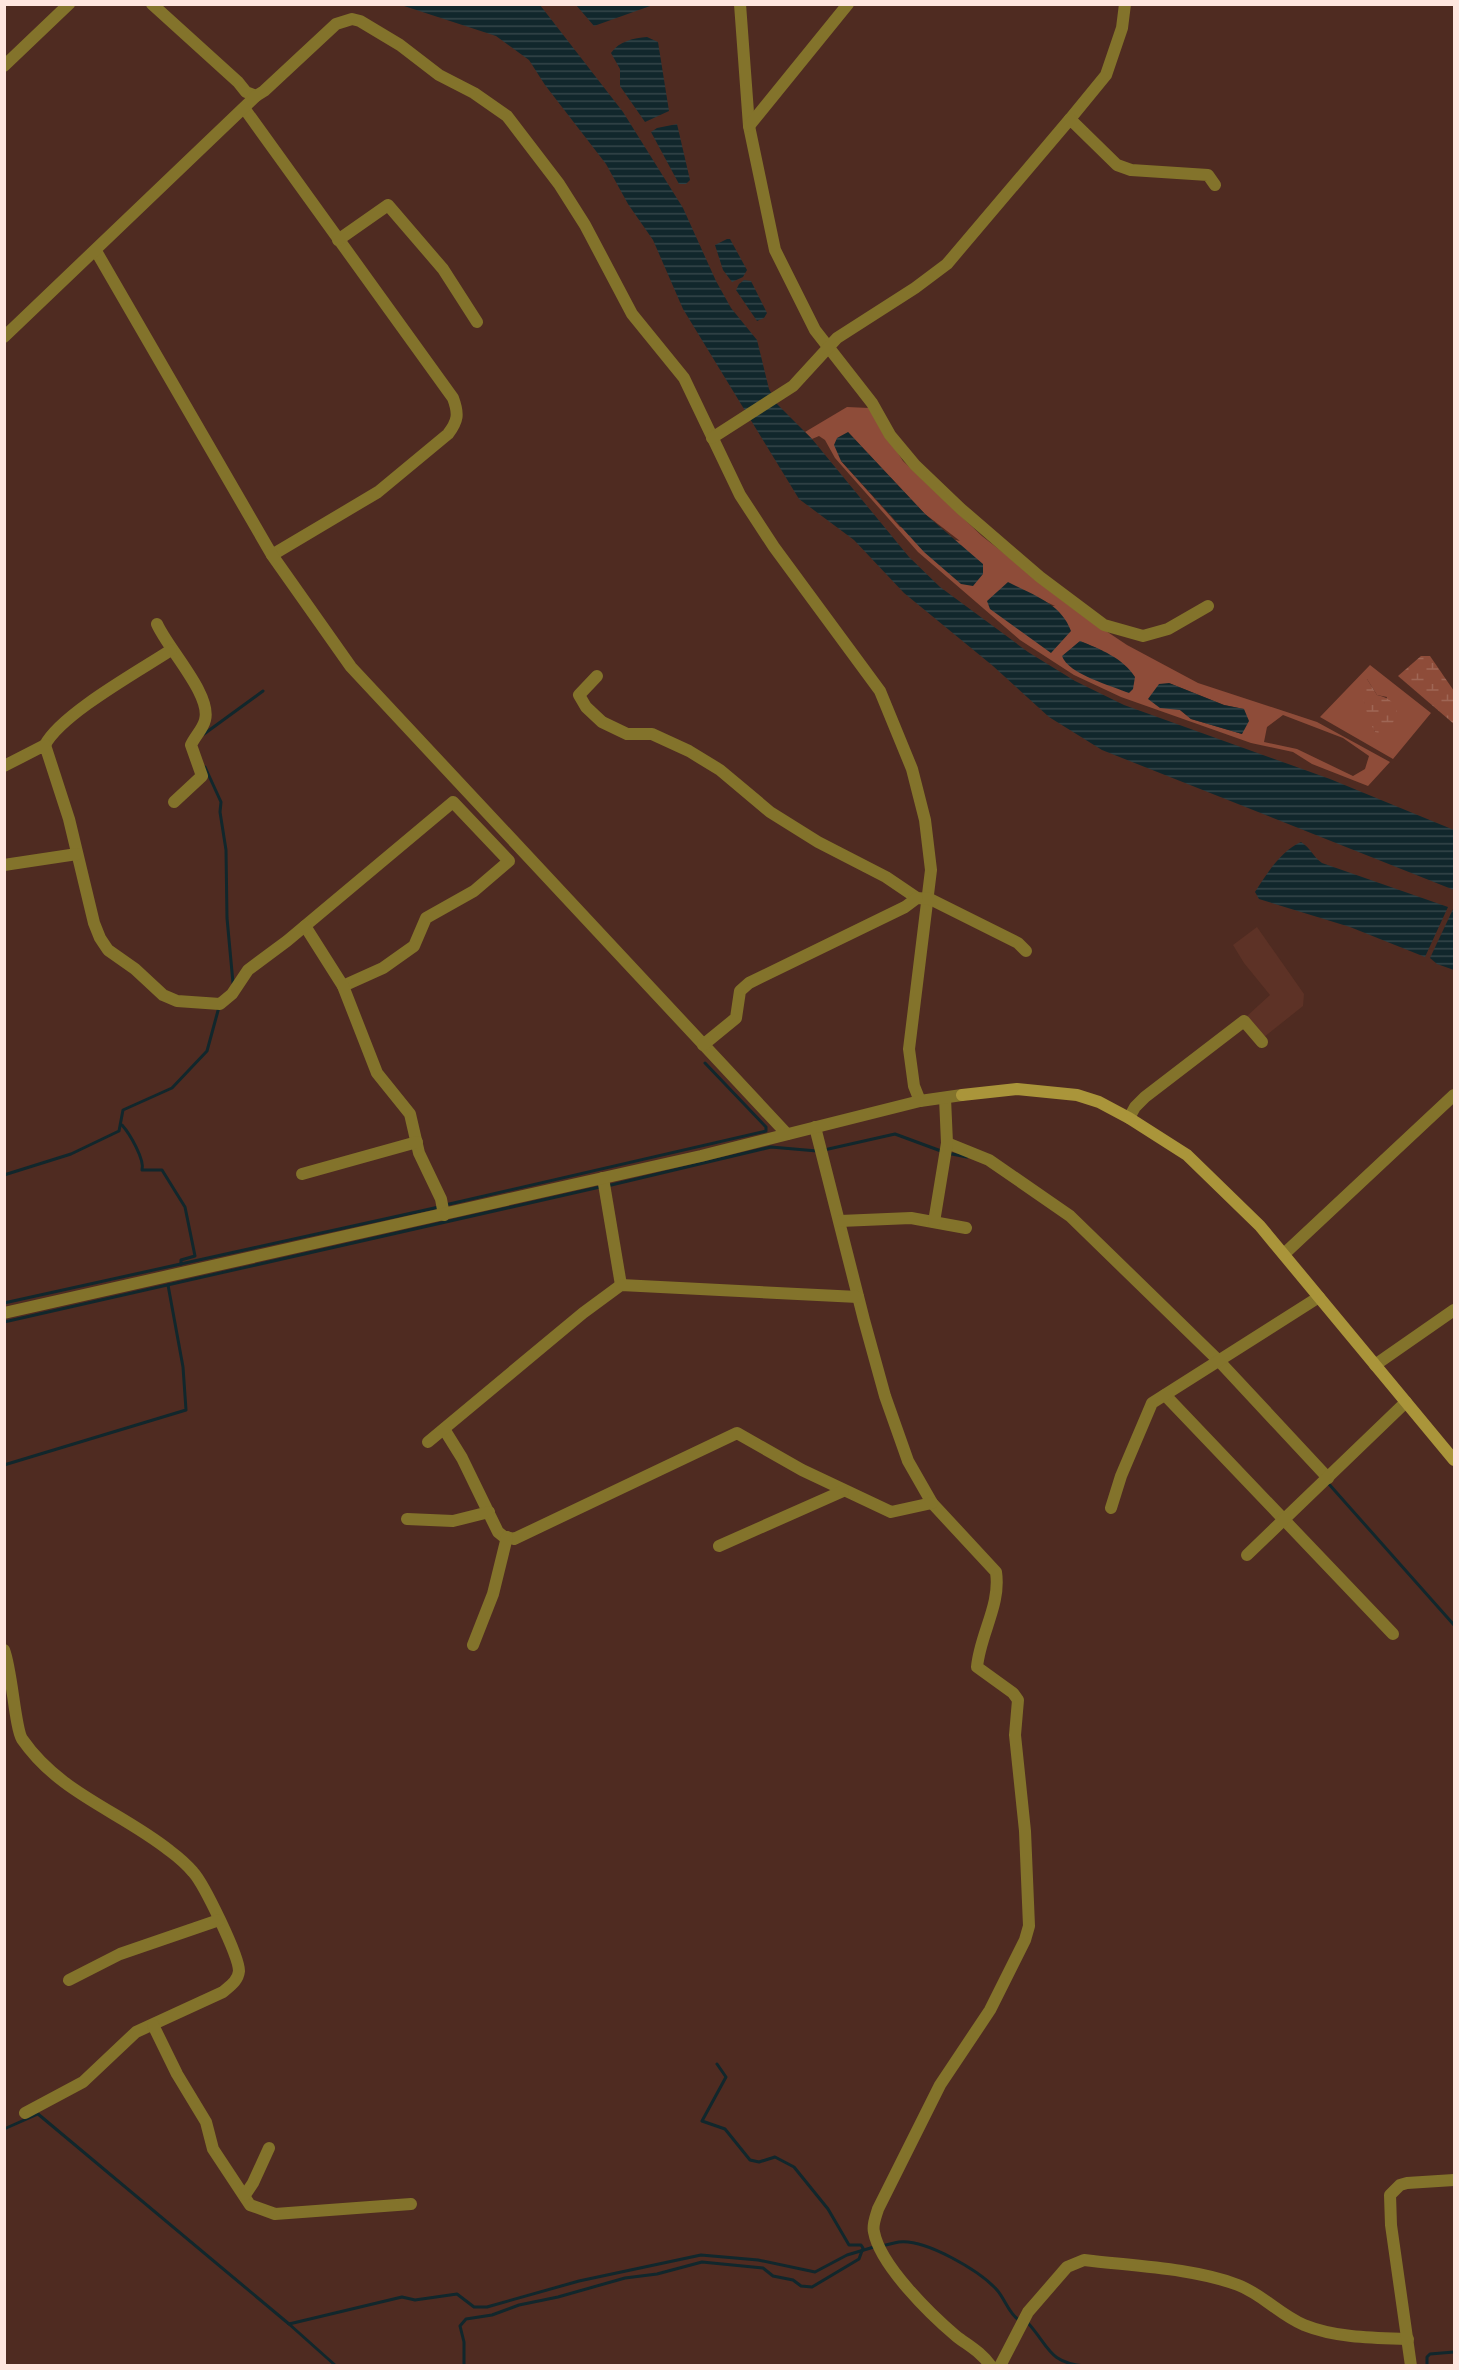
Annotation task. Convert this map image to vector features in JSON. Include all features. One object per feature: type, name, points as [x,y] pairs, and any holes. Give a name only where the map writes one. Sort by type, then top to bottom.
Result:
[{"type":"main road","points":[[962,1095],[1017,1089],[1058,1092],[1099,1102],[1187,1155],[1219,1183],[1284,1254],[1455,1460]]},
{"type":"street","points":[[4,66],[69,4]]},
{"type":"street","points":[[152,4],[238,82],[246,92],[256,96]]},
{"type":"street","points":[[740,4],[749,126],[775,250],[789,282],[826,347],[872,403],[890,435],[923,472],[961,509],[1040,577],[1104,625],[1143,636],[1168,629],[1208,606]]},
{"type":"street","points":[[749,126],[848,4]]},
{"type":"street","points":[[712,438],[743,416],[777,397],[810,369],[826,347],[947,264],[1106,75],[1122,28],[1125,4]]},
{"type":"street","points":[[4,337],[256,96],[336,24],[352,19],[371,25],[439,75],[491,104],[521,132],[559,184],[585,225],[632,314],[684,378],[740,495],[774,547],[880,691],[912,769],[925,820],[932,870],[923,898],[909,1049],[914,1086],[920,1101]]},
{"type":"street","points":[[244,108],[453,398],[457,410],[457,423],[448,434],[378,492],[272,555]]},
{"type":"street","points":[[1070,119],[1117,165],[1131,170],[1208,176],[1215,185]]},
{"type":"street","points":[[338,240],[388,205],[443,269],[477,322]]},
{"type":"street","points":[[96,251],[272,555],[351,667],[787,1134]]},
{"type":"street","points":[[158,624],[171,650],[204,698],[206,711],[205,721],[191,745],[202,776],[174,802]]},
{"type":"street","points":[[4,766],[45,745],[56,730],[78,712],[171,650]]},
{"type":"street","points":[[597,676],[579,695],[586,707],[602,722],[627,734],[652,734],[689,751],[720,770],[770,812],[818,842],[923,898],[1018,943],[1026,951]]},
{"type":"street","points":[[45,745],[69,819],[82,883],[100,938],[108,950],[135,969],[152,986],[177,1001],[220,1004],[226,1002],[242,975],[305,926],[453,802],[508,861],[474,891],[426,918],[414,946],[383,968],[343,986]]},
{"type":"street","points":[[4,865],[77,854]]},
{"type":"street","points":[[704,1045],[736,1018],[740,991],[749,983],[923,898]]},
{"type":"street","points":[[305,926],[343,986],[377,1073],[410,1114],[417,1142],[441,1199],[444,1215]]},
{"type":"street","points":[[1129,1118],[1135,1107],[1145,1097],[1244,1021],[1262,1042]]},
{"type":"street","points":[[4,1313],[444,1215],[920,1101],[962,1095]]},
{"type":"street","points":[[1284,1254],[1455,1095]]},
{"type":"street","points":[[934,1222],[947,1143],[945,1098]]},
{"type":"street","points":[[815,1127],[885,1396],[904,1450],[932,1503],[996,1572],[997,1600],[979,1647],[977,1667],[1013,1693],[1018,1700],[1015,1735],[1025,1831],[1029,1926],[1025,1940],[990,2010],[940,2085],[878,2209],[873,2229],[883,2256],[894,2270],[956,2335],[983,2354],[991,2366]]},
{"type":"street","points":[[302,1174],[417,1142]]},
{"type":"street","points":[[947,1143],[989,1160],[1070,1216],[1219,1361],[1328,1478]]},
{"type":"street","points":[[603,1178],[621,1285]]},
{"type":"street","points":[[840,1221],[911,1218],[966,1228]]},
{"type":"street","points":[[428,1442],[583,1313],[621,1285],[858,1298]]},
{"type":"street","points":[[1111,1508],[1121,1476],[1152,1403],[1319,1297]]},
{"type":"street","points":[[1375,1365],[1455,1310]]},
{"type":"street","points":[[1165,1395],[1393,1634]]},
{"type":"street","points":[[1247,1555],[1406,1402]]},
{"type":"street","points":[[444,1430],[462,1458],[498,1532],[514,1539],[737,1433],[843,1491],[891,1512],[932,1503]]},
{"type":"street","points":[[719,1546],[843,1491]]},
{"type":"street","points":[[407,1519],[453,1521],[489,1512]]},
{"type":"street","points":[[473,1645],[493,1594],[507,1537]]},
{"type":"street","points":[[4,1650],[10,1665],[20,1736],[47,1769],[94,1804],[169,1850],[195,1874],[236,1954],[239,1972],[233,1984],[136,2032],[83,2082],[25,2113]]},
{"type":"street","points":[[69,1980],[120,1954],[219,1920]]},
{"type":"street","points":[[153,2025],[177,2074],[206,2122],[213,2149],[250,2205],[275,2214],[411,2204]]},
{"type":"street","points":[[245,2195],[269,2148]]},
{"type":"street","points":[[1411,2366],[1390,2195],[1400,2185],[1407,2183],[1455,2180]]},
{"type":"street","points":[[1000,2366],[1028,2312],[1067,2267],[1084,2260],[1200,2275],[1237,2284],[1258,2294],[1270,2305],[1303,2325],[1347,2335],[1408,2339]]},
{"type":"shaded area","points":[[1257,927],[1304,994],[1303,1006],[1264,1037],[1247,1016],[1270,995],[1244,963],[1233,945]]},
{"type":"green space","points":[[847,407],[869,408],[903,461],[982,536],[1085,617],[1127,645],[1198,683],[1317,722],[1390,762],[1368,786],[1312,764],[1293,752],[1251,743],[1121,697],[1074,675],[1020,640],[918,552],[835,458],[825,440],[819,436],[812,439],[805,432]],"holes":[[[848,432],[925,514],[960,541],[900,527],[841,461]],[[1033,596],[1055,606],[990,609]],[[1080,641],[1103,651],[1063,656]],[[1169,683],[1224,705],[1244,709],[1242,734],[1191,719],[1180,710]],[[1283,715],[1343,738],[1369,756],[1365,769],[1353,776],[1297,749],[1264,742],[1267,727]]]},
{"type":"green space","points":[[1421,656],[1430,656],[1454,691],[1454,724],[1398,676]]},
{"type":"green space","points":[[1370,665],[1431,713],[1393,759],[1320,717]],"holes":[[[1367,679],[1377,695],[1387,697],[1375,732],[1364,701]]]},
{"type":"green space","points":[[1367,679],[1377,695],[1392,702],[1397,711],[1398,716],[1384,734],[1375,732],[1367,714],[1363,682]]},
{"type":"water","points":[[401,5],[540,5],[623,112],[683,208],[716,281],[731,308],[757,340],[769,389],[777,404],[812,439],[909,557],[940,587],[1028,652],[1075,681],[1124,705],[1330,779],[1454,830],[1454,890],[1102,750],[1049,717],[993,666],[904,593],[854,540],[799,499],[683,309],[653,240],[628,204],[606,164],[545,85],[529,60],[496,36]]},
{"type":"water","points":[[576,5],[653,5],[594,26]]},
{"type":"water","points":[[647,37],[658,42],[669,111],[645,122],[620,86],[620,69],[611,53],[622,43]]},
{"type":"water","points":[[677,124],[690,180],[686,184],[679,184],[651,132],[657,128]]},
{"type":"water","points":[[730,239],[747,270],[743,277],[732,282],[723,270],[715,245]]},
{"type":"water","points":[[744,280],[751,281],[767,313],[764,318],[757,321],[736,290]]},
{"type":"water","points":[[848,432],[925,514],[983,564],[983,574],[973,586],[961,584],[924,552],[841,461],[834,445],[837,438]]},
{"type":"water","points":[[1008,582],[1045,601],[1066,621],[1071,631],[1051,653],[990,609],[987,601]]},
{"type":"water","points":[[1080,641],[1124,664],[1135,677],[1133,689],[1129,693],[1102,683],[1081,674],[1066,662],[1062,656]]},
{"type":"water","points":[[1169,683],[1224,705],[1244,709],[1249,721],[1242,734],[1191,719],[1180,710],[1160,708],[1148,699],[1159,684]]},
{"type":"water","points":[[1301,842],[1322,863],[1448,907],[1425,957],[1350,927],[1259,899],[1255,892],[1270,870],[1287,851]]},
{"type":"water","points":[[1454,907],[1454,970],[1437,964],[1430,958]]},
{"type":"waterway","points":[[204,734],[263,691]]},
{"type":"waterway","points":[[205,767],[221,802],[220,812],[226,850],[227,918],[233,983]]},
{"type":"waterway","points":[[4,1175],[71,1154],[119,1131],[123,1110],[172,1088],[207,1051],[219,1007]]},
{"type":"waterway","points":[[445,1205],[766,1131],[766,1127],[705,1063]]},
{"type":"waterway","points":[[122,1125],[139,1154],[142,1170],[162,1170],[185,1207],[195,1256],[181,1260],[181,1264]]},
{"type":"waterway","points":[[824,1150],[895,1134],[941,1151]]},
{"type":"waterway","points":[[607,1186],[771,1147],[817,1151]]},
{"type":"waterway","points":[[947,1153],[967,1157]]},
{"type":"waterway","points":[[4,1322],[600,1187]]},
{"type":"waterway","points":[[4,1303],[439,1207]]},
{"type":"waterway","points":[[4,1465],[186,1410],[183,1367],[168,1285]]},
{"type":"waterway","points":[[1328,1483],[1454,1625]]},
{"type":"waterway","points":[[464,2366],[464,2342],[460,2326],[466,2319],[492,2315],[519,2305],[558,2297],[625,2278],[657,2274],[702,2262],[763,2268],[773,2276],[793,2280],[801,2286],[812,2287],[859,2259],[863,2248],[861,2245],[849,2245],[828,2209],[794,2167],[775,2157],[759,2162],[750,2160],[725,2129],[702,2121],[726,2077],[717,2064]]},
{"type":"waterway","points":[[4,2129],[38,2114],[289,2324],[402,2297],[415,2300],[457,2294],[474,2307],[487,2307],[579,2281],[701,2255],[758,2260],[815,2272],[847,2255],[874,2247]]},
{"type":"waterway","points":[[881,2246],[910,2242],[952,2258],[989,2282],[1019,2320]]},
{"type":"waterway","points":[[1028,2323],[1056,2357],[1085,2366]]},
{"type":"waterway","points":[[289,2324],[336,2366]]},
{"type":"waterway","points":[[1427,2366],[1427,2357],[1430,2354],[1454,2352]]}]
